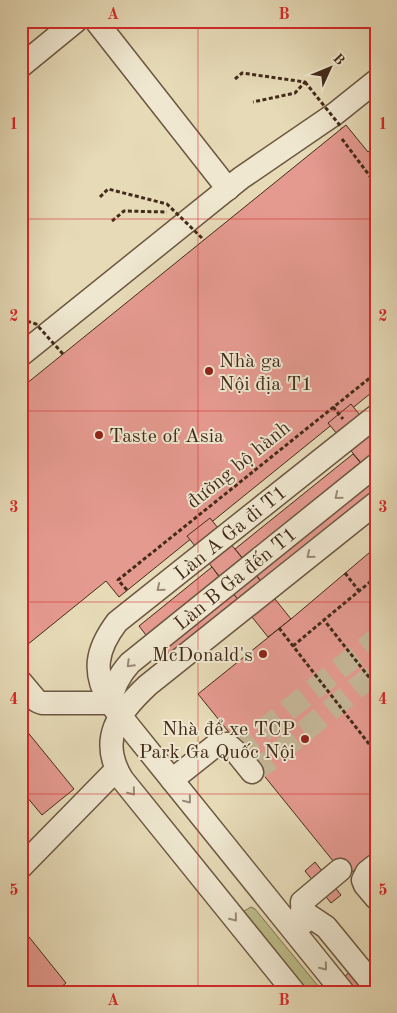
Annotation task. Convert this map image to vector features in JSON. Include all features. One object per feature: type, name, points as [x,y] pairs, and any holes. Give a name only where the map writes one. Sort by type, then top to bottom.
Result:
[{"type":"street","points":[[21,66],[76,21]]},
{"type":"street","points":[[96,21],[228,189]]},
{"type":"street","points":[[21,355],[228,189],[336,113],[376,81]]},
{"type":"street","name":"Làn A Ga đi T1","points":[[115,709],[102,690],[99,680],[99,659],[103,642],[117,622],[376,416]]},
{"type":"street","name":"Làn B Ga đến T1","points":[[116,770],[112,755],[115,709],[114,686],[123,670],[376,466]]},
{"type":"street","points":[[21,682],[37,701],[42,704],[115,709],[133,699],[376,503]]},
{"type":"street","points":[[115,709],[344,992]]},
{"type":"street","points":[[172,780],[216,745],[226,744],[236,752],[252,772]]},
{"type":"street","points":[[21,867],[116,770],[294,992]]},
{"type":"street","points":[[376,865],[367,872],[363,880],[376,898]]},
{"type":"street","points":[[305,945],[302,902],[340,870]]},
{"type":"street","points":[[302,911],[326,928],[376,988]]},
{"type":"path","points":[[235,79],[242,73],[305,82],[342,128]]},
{"type":"path","points":[[253,102],[295,93],[305,82]]},
{"type":"path","points":[[342,139],[372,179],[376,176]]},
{"type":"path","points":[[100,196],[108,189],[167,204],[204,240]]},
{"type":"path","points":[[112,221],[124,211],[175,213]]},
{"type":"path","points":[[21,318],[36,324],[63,354]]},
{"type":"path","name":"đường bộ hành","points":[[118,580],[376,373]]},
{"type":"path","points":[[344,573],[359,591]]},
{"type":"path","points":[[292,646],[376,577]]},
{"type":"path","points":[[324,620],[376,686]]},
{"type":"path","points":[[279,628],[376,753]]},
{"type":"green space","points":[[251,907],[255,909],[323,992],[305,992],[243,915],[244,911]]},
{"type":"building","name":"Nhà ga Nội địa T1","points":[[346,125],[368,152],[376,146],[376,389],[119,597],[106,581],[27,645],[21,638],[21,388]]},
{"type":"building","points":[[351,404],[376,435],[376,481],[328,423]]},
{"type":"building","points":[[353,454],[364,467],[246,562],[235,549]]},
{"type":"building","points":[[372,476],[376,481],[376,495],[264,585],[253,571]]},
{"type":"building","points":[[210,518],[291,619],[268,637],[187,536]]},
{"type":"building","name":"Nhà để xe TCP Park Ga Quốc Nội","points":[[376,547],[376,853],[346,877],[198,694]]},
{"type":"building","points":[[212,567],[222,581],[149,639],[139,626]]},
{"type":"building","points":[[230,590],[241,603],[167,662],[156,649]]},
{"type":"building","points":[[21,724],[74,789],[42,815],[21,790]]},
{"type":"building","points":[[315,862],[341,895],[331,903],[305,871]]},
{"type":"building","points":[[21,927],[66,983],[55,992],[21,992]]},
{"type":"building","points":[[357,966],[367,979],[352,992],[326,992]]},
{"type":"building","points":[[308,986],[313,992],[301,992]]},
{"type":"tunnel","points":[[236,752],[376,639]]},
{"type":"tunnel","points":[[252,772],[266,763],[376,672]]},
{"type":"place","name":"Nhà ga Nội địa T1","points":[[209,371]]},
{"type":"place","name":"Taste of Asia","points":[[99,435]]},
{"type":"place","name":"McDonald's","points":[[263,654]]},
{"type":"place","name":"Nhà để xe TCP Park Ga Quốc Nội","points":[[305,739]]}]
